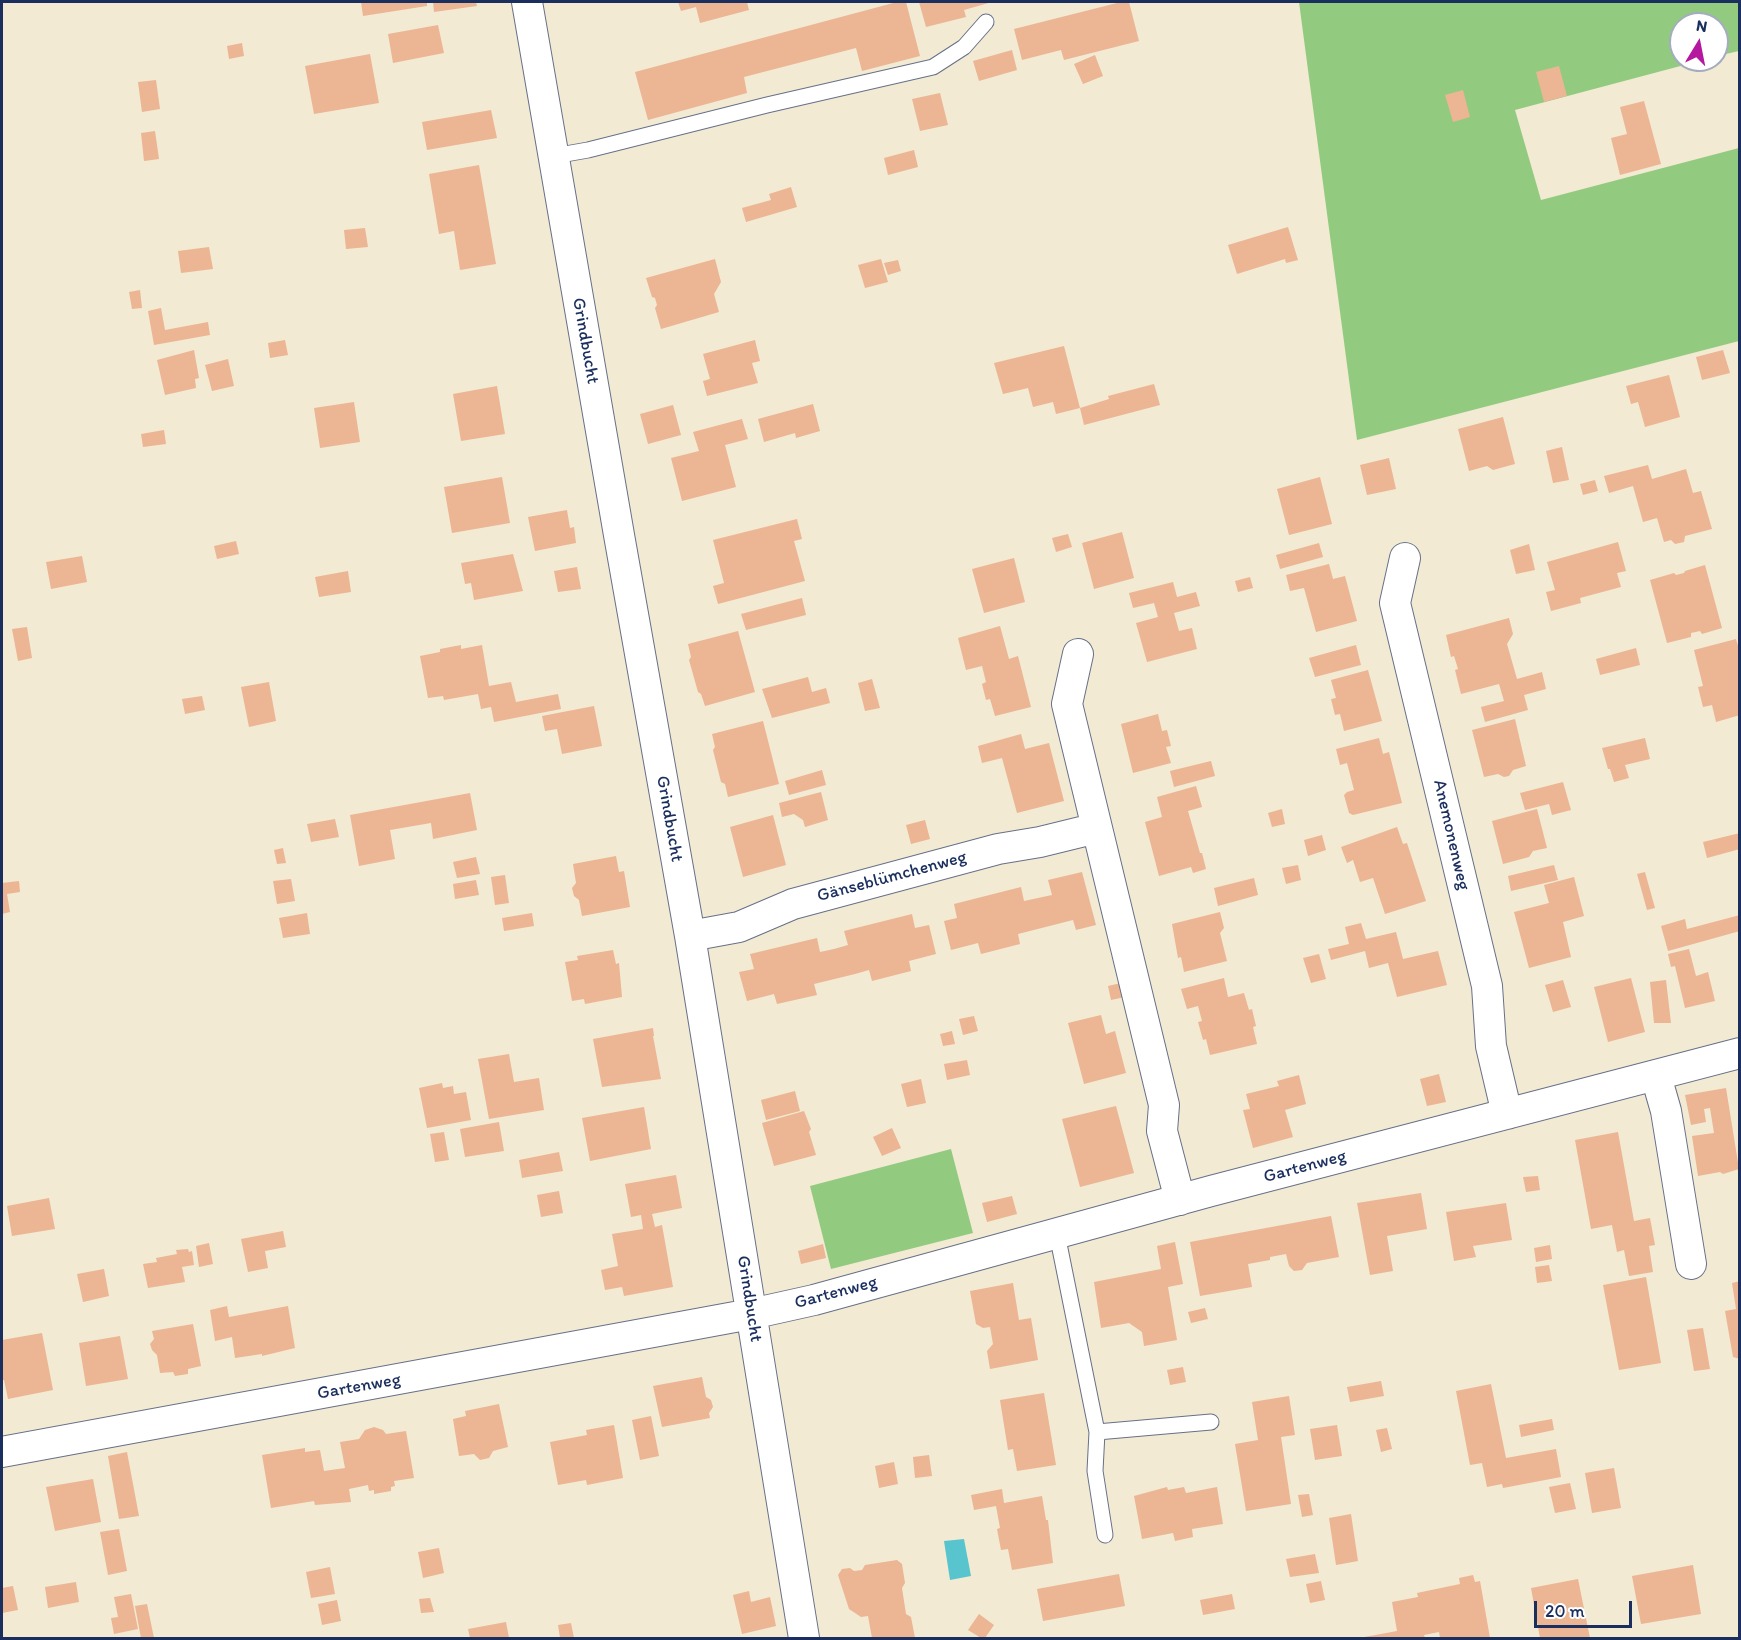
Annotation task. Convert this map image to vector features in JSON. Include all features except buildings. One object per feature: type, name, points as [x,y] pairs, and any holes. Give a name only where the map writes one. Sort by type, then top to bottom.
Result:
[{"type":"street","name":"Grindbucht","points":[[527,2],[690,936],[804,1638]]},
{"type":"street","name":"Anemonenweg","points":[[1405,558],[1395,603],[1487,986],[1491,1046],[1507,1114]]},
{"type":"street","points":[[1078,654],[1067,704],[1164,1105],[1162,1131],[1180,1200]]},
{"type":"street","name":"Gänseblümchenweg","points":[[690,936],[739,927],[793,904],[998,849],[1040,842],[1097,828]]},
{"type":"street","name":"Gartenweg","points":[[2,1452],[751,1314],[814,1300],[1180,1200],[1740,1053]]},
{"type":"street","points":[[1656,1076],[1666,1111],[1691,1264]]},
{"type":"lane","points":[[554,156],[588,150],[767,105],[933,67],[964,47],[986,22]]},
{"type":"lane","points":[[1057,1234],[1096,1432],[1095,1471],[1105,1535]]},
{"type":"lane","points":[[1096,1432],[1211,1422]]},
{"type":"green space","points":[[1299,2],[1739,2],[1739,51],[1729,53],[1729,12],[1669,12],[1669,69],[1515,110],[1541,200],[1739,148],[1739,341],[1357,440]]},
{"type":"green space","points":[[951,1149],[973,1233],[831,1269],[810,1186]]},
{"type":"water","points":[[964,1539],[971,1576],[950,1580],[944,1541]]}]
